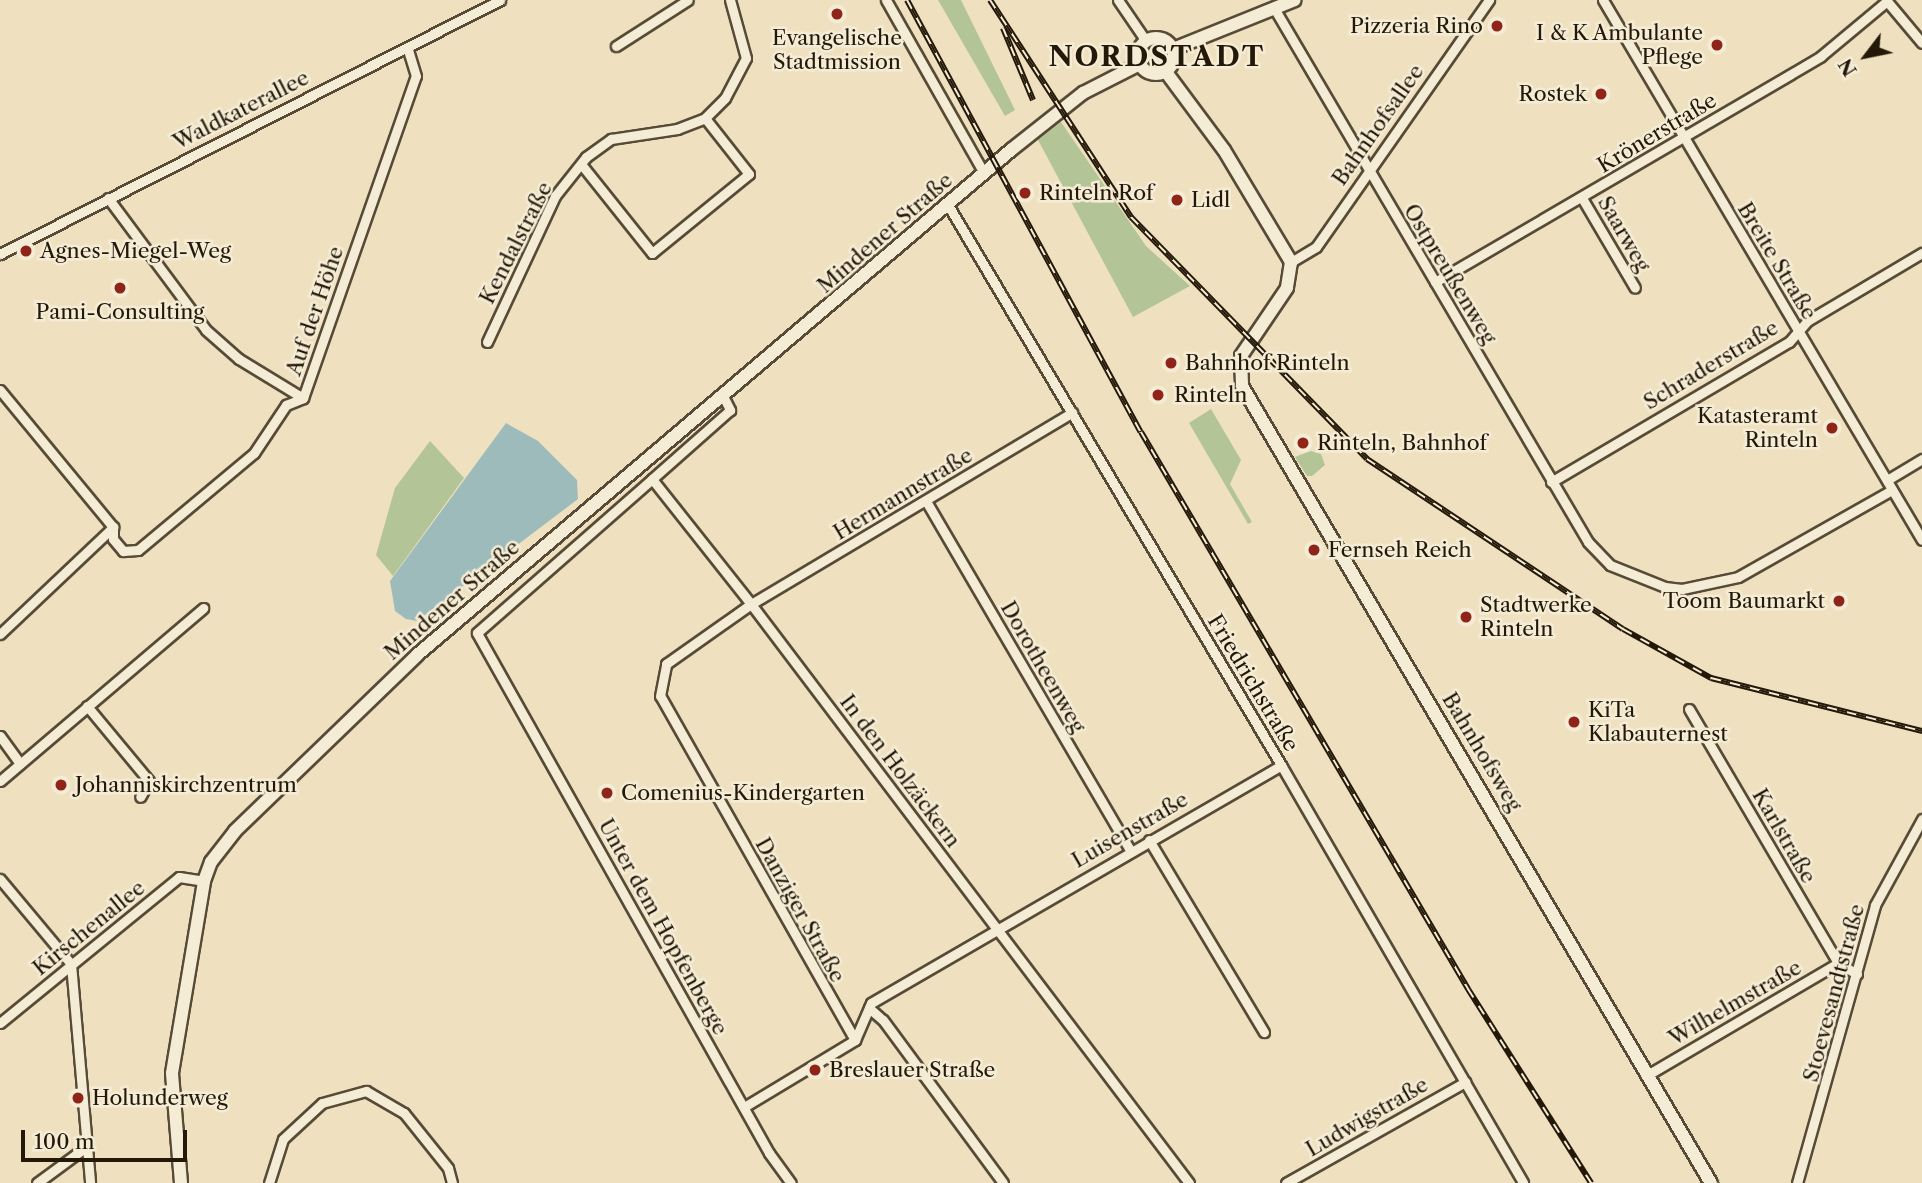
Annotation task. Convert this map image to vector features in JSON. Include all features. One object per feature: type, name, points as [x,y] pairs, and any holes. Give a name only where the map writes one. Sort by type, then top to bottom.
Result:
[{"type":"main road","points":[[1173,49],[1295,0]]},
{"type":"main road","points":[[1161,39],[1173,49],[1173,65],[1166,72],[1148,73],[1140,64],[1139,52],[1146,41],[1161,39]]},
{"type":"main road","name":"Mindener Straße","points":[[181,1183],[172,1073],[205,880],[211,862],[235,831],[354,712],[984,173],[1083,93],[1140,64]]},
{"type":"main road","points":[[1166,72],[1211,130],[1291,262]]},
{"type":"main road","name":"Bahnhofsweg","points":[[1291,262],[1287,288],[1251,339],[1238,366],[1249,401],[1711,1183]]},
{"type":"street","name":"Waldkaterallee","points":[[0,254],[500,0]]},
{"type":"street","points":[[616,46],[688,0]]},
{"type":"street","name":"Kendalstraße","points":[[487,342],[555,196],[581,164],[611,139],[677,129],[705,118],[732,88],[746,58],[730,0]]},
{"type":"street","points":[[886,0],[984,173]]},
{"type":"street","points":[[1118,0],[1146,41]]},
{"type":"street","name":"Bahnhofsallee","points":[[1291,262],[1315,247],[1489,0]]},
{"type":"street","name":"Breite Straße","points":[[1603,0],[1922,540]]},
{"type":"street","points":[[1887,0],[1922,43]]},
{"type":"street","name":"Krönerstraße","points":[[1435,282],[1821,56],[1887,0]]},
{"type":"street","name":"Ostpreußenweg","points":[[1274,8],[1551,482],[1598,555],[1643,582],[1682,589],[1705,585],[1762,565],[1892,490]]},
{"type":"street","name":"Auf der Höhe","points":[[113,527],[113,540],[123,551],[138,550],[254,453],[286,405],[303,398],[416,76],[407,47]]},
{"type":"street","points":[[581,164],[652,253],[749,174],[705,118]]},
{"type":"street","points":[[108,198],[206,330],[239,359],[303,398]]},
{"type":"street","name":"Saarweg","points":[[1582,198],[1635,288]]},
{"type":"street","name":"Friedrichstraße","points":[[948,205],[1281,765],[1465,1082],[1518,1181]]},
{"type":"street","name":"Schraderstraße","points":[[1551,482],[1789,342],[1807,321],[1922,253]]},
{"type":"street","points":[[0,390],[113,527],[0,634]]},
{"type":"street","points":[[652,479],[730,410],[723,396]]},
{"type":"street","name":"Hermannstraße","points":[[751,604],[1072,413]]},
{"type":"street","points":[[1886,480],[1922,459]]},
{"type":"street","name":"In den Holzäckern","points":[[652,479],[751,604],[1188,1183]]},
{"type":"street","name":"Unter dem Hopfenberge","points":[[652,479],[477,633],[744,1107],[791,1183]]},
{"type":"street","name":"Dorotheenweg","points":[[926,501],[1130,850]]},
{"type":"street","name":"Danziger Straße","points":[[751,604],[666,664],[660,696],[855,1040]]},
{"type":"street","points":[[0,781],[203,608]]},
{"type":"street","points":[[87,706],[149,781],[140,797]]},
{"type":"street","name":"Karlstraße","points":[[1689,709],[1838,963],[1857,974]]},
{"type":"street","points":[[0,736],[20,764]]},
{"type":"street","name":"Luisenstraße","points":[[996,927],[1281,765]]},
{"type":"street","name":"Stoevesandtstraße","points":[[1797,1183],[1875,905],[1922,819]]},
{"type":"street","points":[[1149,840],[1264,1032]]},
{"type":"street","name":"Kirschenallee","points":[[0,1023],[179,877],[205,880]]},
{"type":"street","points":[[0,879],[71,964],[90,1183]]},
{"type":"street","points":[[744,1107],[855,1040],[869,1008],[996,927]]},
{"type":"street","name":"Wilhelmstraße","points":[[1649,1074],[1838,963]]},
{"type":"street","points":[[869,1008],[883,1020],[1003,1183]]},
{"type":"street","name":"Ludwigstraße","points":[[1286,1183],[1465,1082]]},
{"type":"street","points":[[269,1183],[283,1139],[322,1103],[366,1091],[404,1113],[447,1168],[452,1183]]},
{"type":"street","points":[[37,1183],[86,1147]]},
{"type":"green space","points":[[938,0],[961,0],[1015,110],[1005,116]]},
{"type":"green space","points":[[1061,122],[1146,246],[1190,286],[1133,317],[1038,140]]},
{"type":"green space","points":[[1211,409],[1241,460],[1230,484],[1252,522],[1248,524],[1189,423]]},
{"type":"green space","points":[[430,441],[464,478],[393,576],[376,555],[395,488]]},
{"type":"green space","points":[[1311,451],[1321,454],[1325,465],[1312,476],[1307,476],[1295,457]]},
{"type":"water","points":[[506,423],[538,441],[577,480],[578,499],[417,621],[406,619],[395,611],[390,581]]},
{"type":"railway","points":[[907,0],[1141,432],[1468,989],[1591,1183]]},
{"type":"railway","points":[[990,0],[1131,217],[1367,459],[1623,629],[1711,678],[1922,731]]},
{"type":"railway","points":[[1003,28],[1033,100]]},
{"type":"place","name":"Evangelische Stadtmission","points":[[837,14]]},
{"type":"place","name":"Pizzeria Rino","points":[[1497,26]]},
{"type":"place","name":"I & K Ambulante Pflege","points":[[1717,45]]},
{"type":"place","name":"Rostek","points":[[1601,94]]},
{"type":"place","name":"Rinteln Rof","points":[[1025,193]]},
{"type":"place","name":"Lidl","points":[[1177,200]]},
{"type":"place","name":"Agnes-Miegel-Weg","points":[[26,251]]},
{"type":"place","name":"Pami-Consulting","points":[[120,288]]},
{"type":"place","name":"Bahnhof Rinteln","points":[[1171,363]]},
{"type":"place","name":"Rinteln","points":[[1158,395]]},
{"type":"place","name":"Katasteramt Rinteln","points":[[1832,428]]},
{"type":"place","name":"Rinteln, Bahnhof","points":[[1303,443]]},
{"type":"place","name":"Fernseh Reich","points":[[1314,550]]},
{"type":"place","name":"Toom Baumarkt","points":[[1839,601]]},
{"type":"place","name":"Stadtwerke Rinteln","points":[[1466,617]]},
{"type":"place","name":"KiTa Klabauternest","points":[[1574,722]]},
{"type":"place","name":"Johanniskirchzentrum","points":[[61,785]]},
{"type":"place","name":"Comenius-Kindergarten","points":[[607,793]]},
{"type":"place","name":"Breslauer Straße","points":[[815,1070]]},
{"type":"place","name":"Holunderweg","points":[[78,1098]]},
{"type":"district","name":"NORDSTADT","points":[[1157,56]]}]
